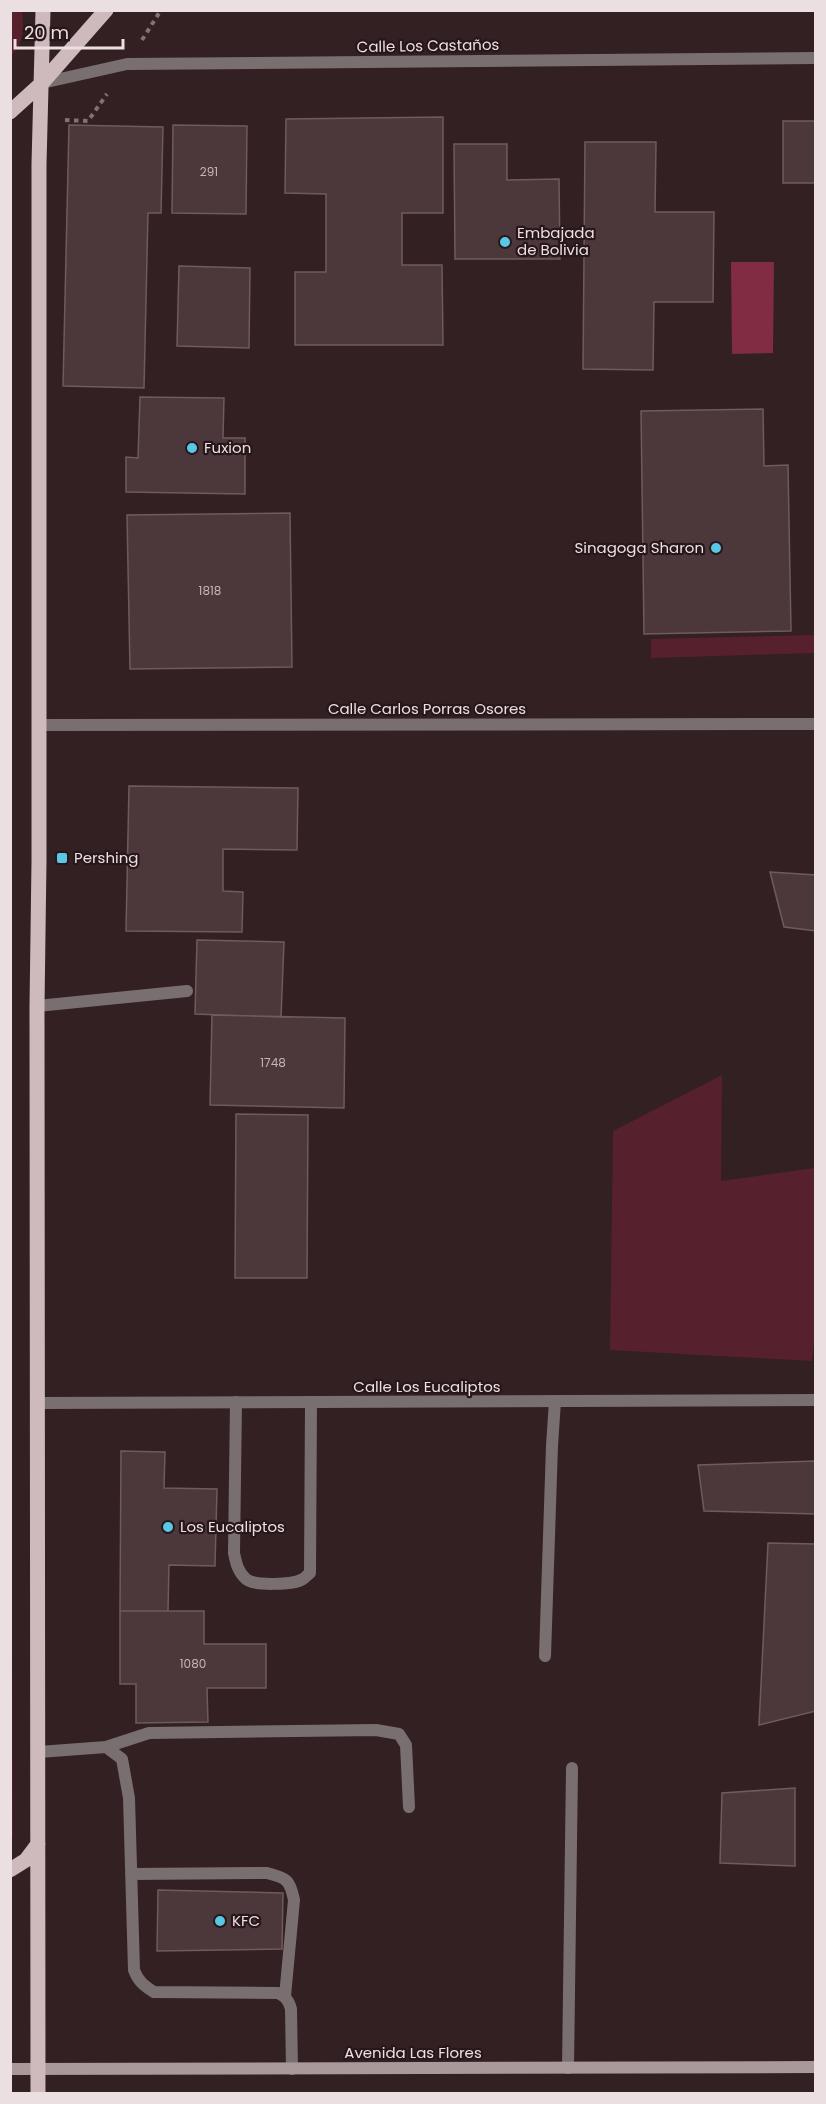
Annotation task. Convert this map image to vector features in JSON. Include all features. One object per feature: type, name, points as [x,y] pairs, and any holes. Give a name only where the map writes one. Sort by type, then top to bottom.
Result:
[{"type":"main road","points":[[38,2094],[39,164],[43,10]]},
{"type":"main road","points":[[10,112],[42,83],[106,10]]},
{"type":"main road","points":[[10,1870],[26,1860],[38,1844]]},
{"type":"main road","name":"Avenida Las Flores","points":[[10,2069],[816,2067]]},
{"type":"street","name":"Calle Los Castaños","points":[[42,83],[127,64],[816,58]]},
{"type":"street","name":"Calle Carlos Porras Osores","points":[[39,725],[816,724]]},
{"type":"street","points":[[37,1006],[187,991]]},
{"type":"street","name":"Calle Los Eucaliptos","points":[[39,1403],[816,1400]]},
{"type":"street","points":[[545,1656],[555,1401]]},
{"type":"street","points":[[236,1402],[234,1553],[238,1571],[248,1581],[257,1583],[292,1583],[303,1579],[310,1573],[311,1402]]},
{"type":"street","points":[[39,1752],[106,1747],[149,1733],[376,1730],[399,1734],[406,1745],[408,1807]]},
{"type":"street","points":[[106,1747],[122,1759],[129,1798],[134,1970],[137,1978],[145,1987],[154,1992],[285,1996]]},
{"type":"street","points":[[568,2068],[572,1768]]},
{"type":"street","points":[[131,1874],[267,1873],[283,1877],[291,1886],[294,1900],[285,1996],[291,2009],[292,2068]]},
{"type":"path","points":[[64,131],[65,120],[88,121],[127,64]]},
{"type":"shaded area","points":[[11,10],[22,11],[23,23],[21,41],[11,56]]},
{"type":"shaded area","points":[[731,262],[774,262],[773,353],[732,354]]},
{"type":"shaded area","points":[[815,635],[815,653],[651,658],[651,639]]},
{"type":"shaded area","points":[[722,1075],[721,1181],[815,1168],[816,1325],[812,1361],[610,1350],[613,1131]]},
{"type":"shaded area","points":[[10,1288],[13,1838],[11,1839],[10,1839]]},
{"type":"building","points":[[443,117],[443,213],[402,213],[402,265],[442,265],[443,345],[295,345],[295,272],[326,272],[326,194],[285,193],[286,119]]},
{"type":"building","points":[[783,121],[816,121],[816,183],[783,183]]},
{"type":"building","points":[[69,125],[163,127],[161,213],[148,213],[144,388],[63,386]]},
{"type":"building","points":[[173,125],[247,126],[246,214],[172,213]]},
{"type":"building","points":[[585,142],[656,142],[655,212],[714,212],[713,302],[654,302],[653,370],[583,369]]},
{"type":"building","points":[[454,144],[507,144],[507,180],[559,179],[560,259],[455,259]]},
{"type":"building","points":[[179,266],[250,268],[249,348],[177,346]]},
{"type":"building","name":"Fuxion","points":[[140,397],[224,398],[223,438],[245,438],[245,494],[126,492],[126,457],[138,458]]},
{"type":"building","name":"Sinagoga Sharon","points":[[763,409],[764,466],[788,465],[791,631],[644,634],[641,411]]},
{"type":"building","points":[[290,513],[292,667],[130,669],[127,515]]},
{"type":"building","points":[[129,786],[298,788],[297,850],[223,849],[223,891],[243,892],[242,932],[126,931]]},
{"type":"building","points":[[770,872],[816,875],[816,931],[784,927]]},
{"type":"building","points":[[197,940],[284,942],[281,1017],[195,1014]]},
{"type":"building","points":[[212,1015],[345,1018],[344,1108],[210,1105]]},
{"type":"building","points":[[236,1114],[308,1115],[307,1278],[235,1278]]},
{"type":"building","name":"Los Eucaliptos","points":[[121,1451],[165,1452],[164,1488],[217,1489],[215,1566],[169,1565],[168,1611],[120,1611]]},
{"type":"building","points":[[816,1461],[816,1514],[704,1511],[698,1465]]},
{"type":"building","points":[[768,1543],[816,1544],[816,1711],[759,1725]]},
{"type":"building","points":[[120,1611],[204,1611],[204,1644],[266,1644],[266,1688],[207,1688],[208,1722],[136,1723],[136,1684],[120,1684]]},
{"type":"building","points":[[795,1788],[795,1866],[720,1863],[722,1793]]},
{"type":"building","name":"KFC","points":[[158,1890],[283,1893],[282,1949],[157,1951]]},
{"type":"place","name":"Embajada de Bolivia","points":[[505,242]]},
{"type":"place","name":"Fuxion","points":[[192,448]]},
{"type":"place","name":"Sinagoga Sharon","points":[[716,548]]},
{"type":"place","name":"Pershing","points":[[62,858]]},
{"type":"place","name":"Los Eucaliptos","points":[[168,1527]]},
{"type":"place","name":"KFC","points":[[220,1921]]}]
